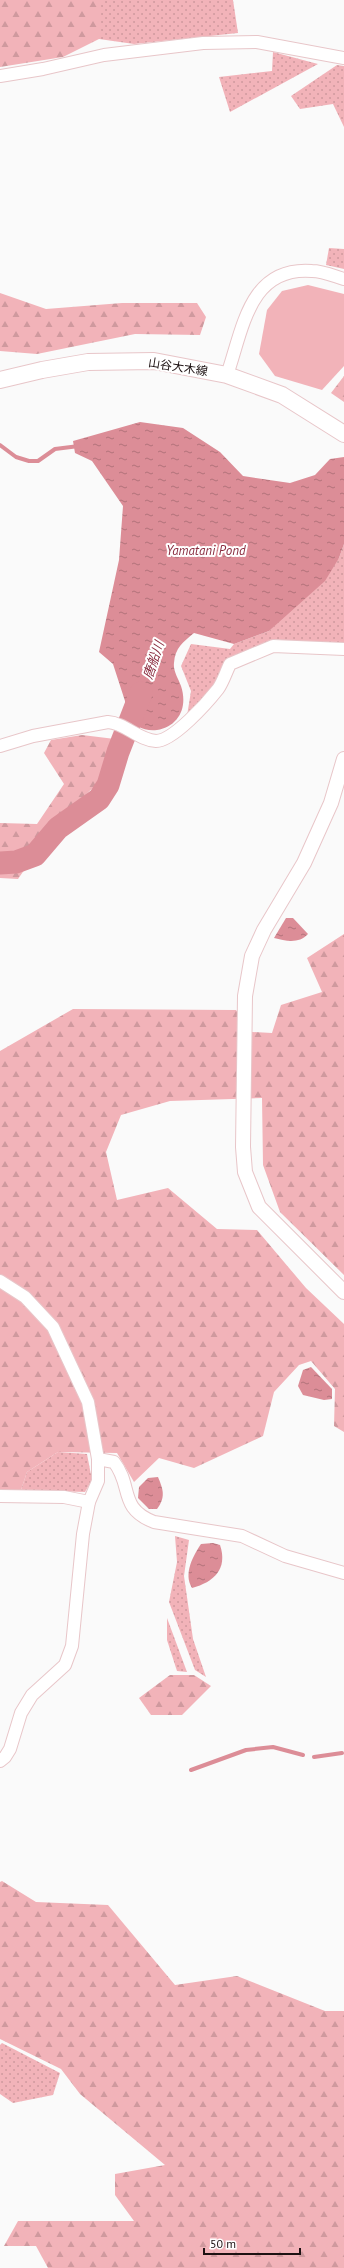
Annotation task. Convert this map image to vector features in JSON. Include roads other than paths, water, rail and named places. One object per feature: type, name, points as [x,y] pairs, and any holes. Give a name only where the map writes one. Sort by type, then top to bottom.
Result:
[{"type":"main road","name":"山谷大木線","points":[[0,380],[42,370],[88,362],[154,361],[227,375],[282,395],[344,434]]},
{"type":"street","points":[[0,76],[44,69],[104,55],[203,43],[257,42],[344,58]]},
{"type":"street","points":[[227,375],[253,298],[268,281],[289,271],[313,271],[344,279]]},
{"type":"street","points":[[0,746],[33,736],[86,728],[108,722],[118,723],[155,741],[165,740],[188,721],[219,688],[230,664],[266,649],[283,646],[344,649]]},
{"type":"street","points":[[344,759],[331,803],[304,863],[264,930],[252,956],[245,996],[243,1147],[245,1172],[259,1206],[344,1292]]},
{"type":"street","points":[[0,1282],[25,1297],[53,1327],[88,1402],[98,1459],[98,1481],[89,1502],[83,1534],[72,1646],[65,1665],[32,1695],[21,1713],[10,1749],[5,1757],[0,1761]]},
{"type":"street","points":[[98,1459],[114,1462],[119,1468],[131,1508],[141,1517],[154,1522],[242,1536],[285,1556],[344,1573]]},
{"type":"street","points":[[0,1496],[64,1497],[89,1502]]},
{"type":"water","name":"Yamatani Pond","points":[[140,422],[183,428],[220,452],[243,476],[290,483],[315,475],[330,459],[344,457],[344,544],[339,558],[325,581],[269,631],[234,644],[194,633],[186,639],[176,653],[174,663],[175,672],[183,694],[182,708],[176,720],[165,728],[157,730],[144,729],[125,716],[125,701],[113,664],[99,652],[119,560],[123,506],[92,461],[75,453],[73,441]]},
{"type":"water","points":[[286,918],[293,918],[308,934],[301,939],[292,941],[274,938]]},
{"type":"water","points":[[311,1367],[332,1389],[332,1399],[324,1400],[303,1395],[298,1386],[303,1370]]},
{"type":"water","points":[[158,1477],[163,1493],[162,1501],[157,1509],[149,1509],[138,1498],[139,1487],[148,1478]]},
{"type":"water","points":[[213,1543],[220,1545],[222,1561],[220,1568],[213,1578],[192,1588],[188,1577],[192,1560],[201,1544]]},
{"type":"waterway","points":[[0,445],[16,457],[29,461],[38,461],[55,449],[79,446]]},
{"type":"waterway","name":"唐船川","points":[[0,863],[16,862],[35,855],[58,828],[99,799],[108,785],[118,752],[141,693]]},
{"type":"waterway","points":[[191,1770],[246,1750],[273,1747],[303,1755]]},
{"type":"waterway","points":[[314,1757],[342,1753]]}]
